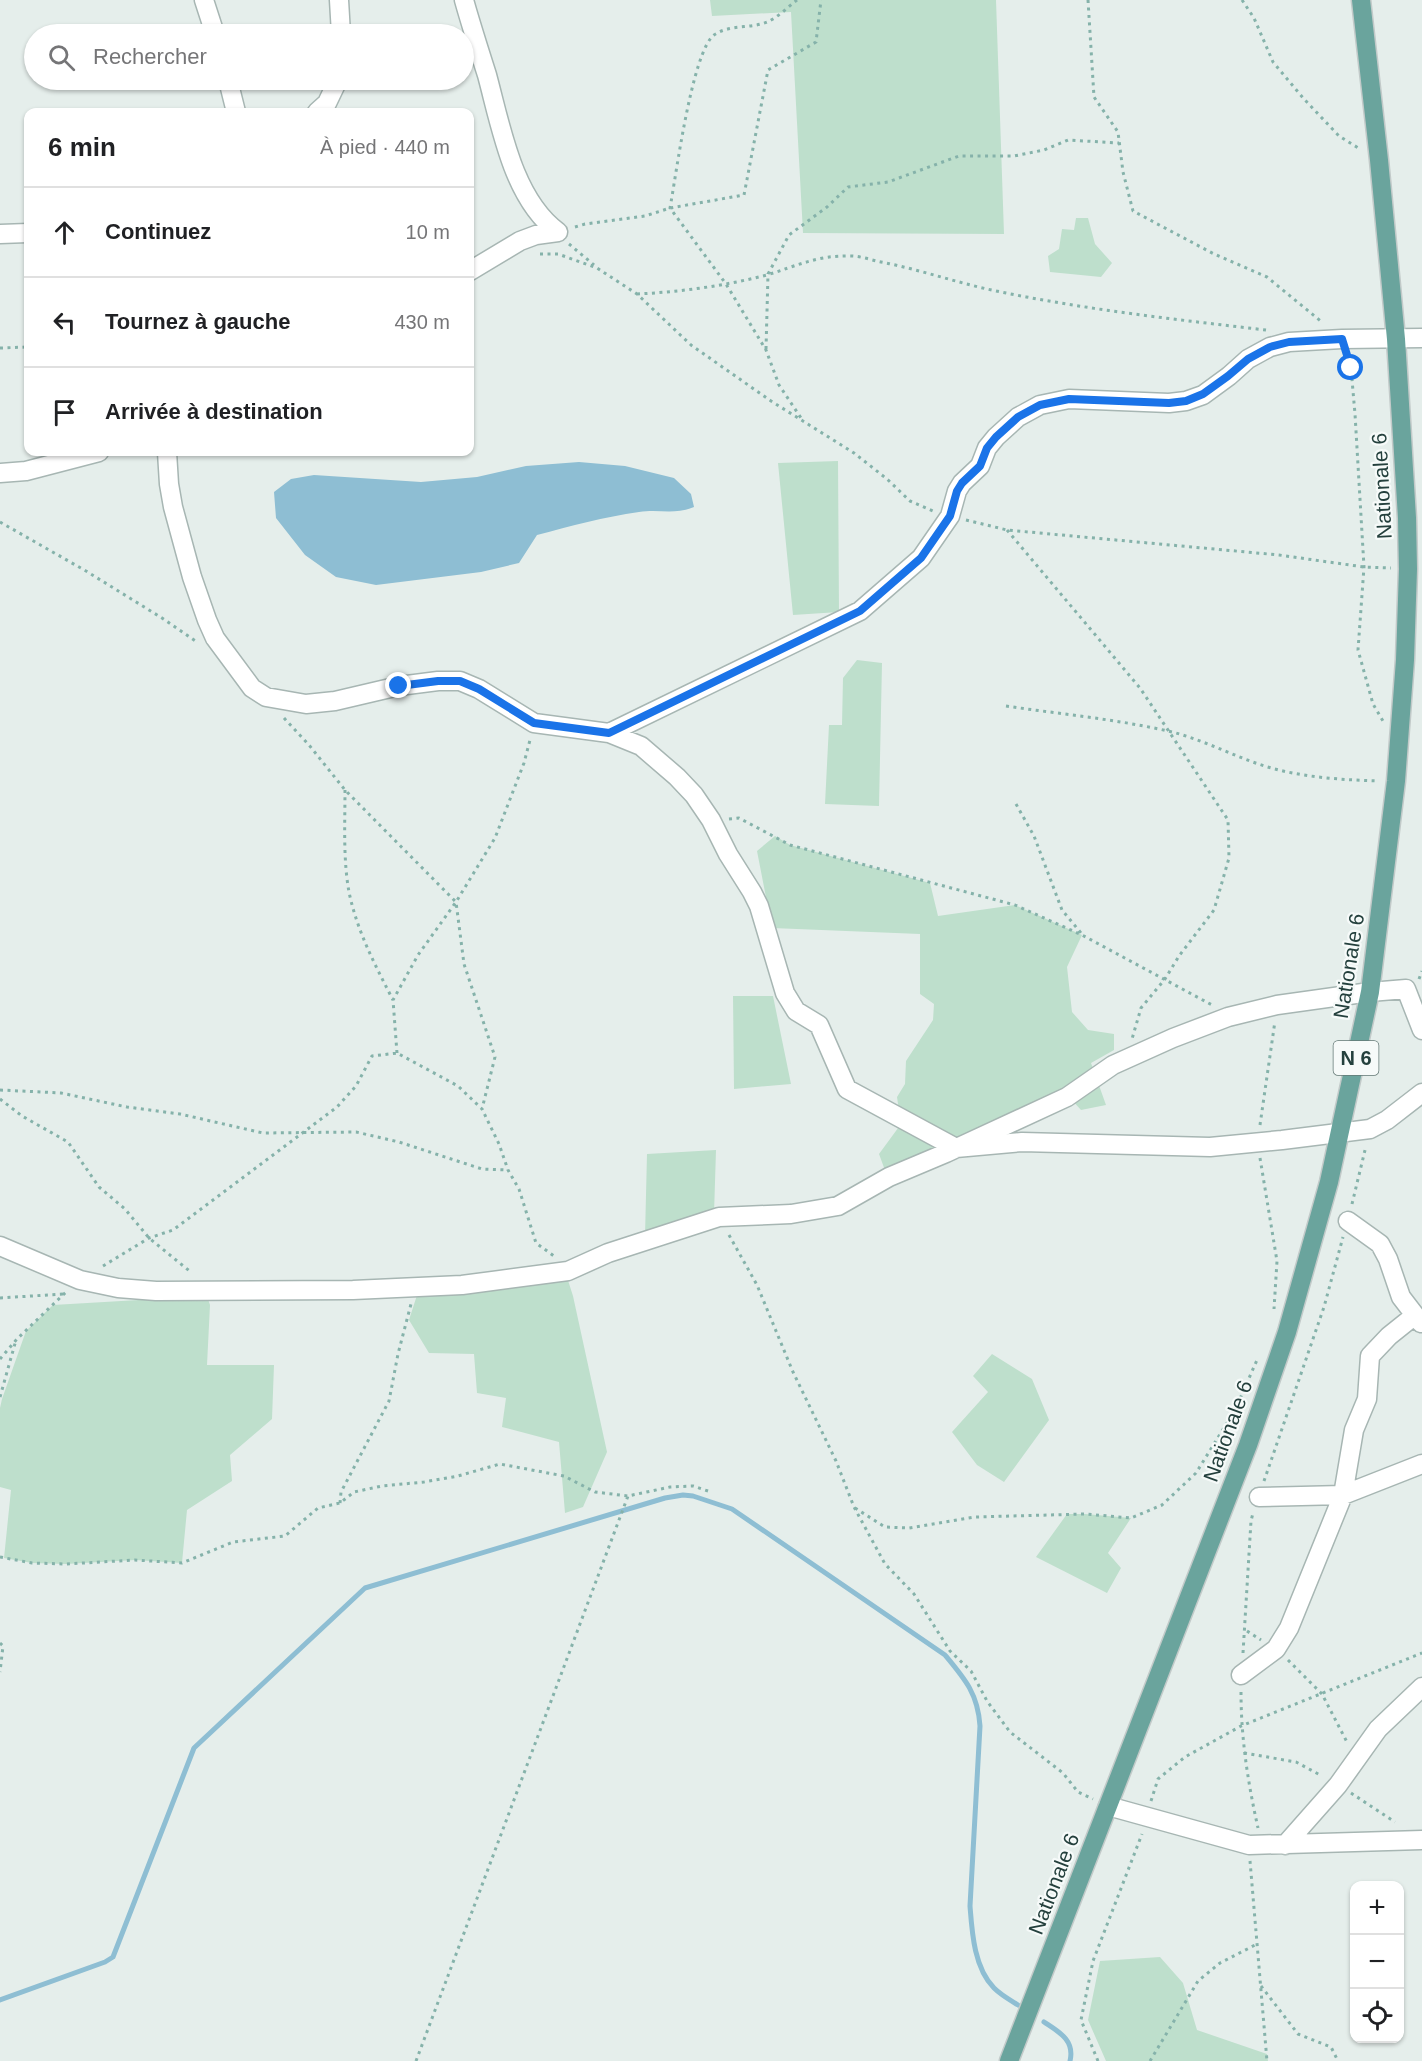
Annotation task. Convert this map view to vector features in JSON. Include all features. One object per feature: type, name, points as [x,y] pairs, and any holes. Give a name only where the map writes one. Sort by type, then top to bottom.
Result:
[{"type":"main road","name":"Nationale 6","points":[[1009,2061],[1256,1423],[1287,1332],[1341,1131],[1370,992],[1396,781],[1405,660],[1413,341],[1379,160],[1360,0]]},
{"type":"street","points":[[204,0],[212,24]]},
{"type":"street","points":[[339,0],[340,24]]},
{"type":"street","points":[[464,0],[471,24]]},
{"type":"street","points":[[474,35],[502,132],[521,184],[537,212],[558,232]]},
{"type":"street","points":[[230,90],[235,108]]},
{"type":"street","points":[[321,108],[327,103],[333,90]]},
{"type":"street","points":[[474,269],[520,241],[536,235],[558,232]]},
{"type":"street","points":[[0,234],[24,233]]},
{"type":"street","points":[[609,733],[860,611],[921,558],[950,516],[957,491],[980,466],[987,448],[996,437],[1018,417],[1040,405],[1069,399],[1169,403],[1186,401],[1203,394],[1248,359],[1270,347],[1289,342],[1342,339],[1413,341]]},
{"type":"street","points":[[0,473],[26,471],[84,456]]},
{"type":"street","points":[[167,456],[173,507],[192,577],[207,620],[215,638],[252,688],[266,698],[306,704],[335,701],[399,686],[460,681],[479,689],[534,723],[609,733],[641,746],[659,760],[694,795],[711,820],[759,906],[784,993],[796,1011],[819,1025],[847,1089],[956,1148],[1022,1142],[1210,1147],[1282,1140],[1370,1129],[1387,1120],[1422,1093]]},
{"type":"street","points":[[0,1246],[77,1286],[215,1292],[416,1288],[501,1281],[572,1269],[608,1253],[719,1217],[791,1214],[838,1206],[889,1177],[1067,1097],[1113,1065],[1173,1038],[1228,1017],[1277,1005],[1406,989],[1422,1030]]},
{"type":"street","points":[[1241,1675],[1276,1649],[1289,1628],[1343,1495],[1354,1430],[1367,1399],[1370,1356],[1389,1336],[1418,1320],[1401,1297],[1388,1259],[1380,1244],[1348,1221]]},
{"type":"street","points":[[1259,1497],[1343,1495],[1422,1464]]},
{"type":"street","points":[[1285,1845],[1333,1791],[1355,1759],[1393,1713],[1422,1687]]},
{"type":"street","points":[[1108,1806],[1249,1845],[1422,1840]]},
{"type":"path","points":[[796,0],[767,22],[728,28],[712,36],[703,52],[693,85],[670,208],[726,284],[766,350],[779,385],[803,422]]},
{"type":"path","points":[[558,232],[585,224],[645,216],[670,208],[744,195],[768,70],[816,42],[821,0]]},
{"type":"path","points":[[1088,0],[1094,97],[1118,132],[1123,172],[1133,211],[1214,254],[1267,277],[1342,339],[1351,368],[1364,567],[1358,650],[1373,704],[1398,747]]},
{"type":"path","points":[[1242,0],[1254,18],[1273,62],[1304,99],[1339,136],[1379,160]]},
{"type":"path","points":[[766,350],[768,274],[789,235],[848,187],[888,182],[959,156],[1014,156],[1044,150],[1068,140],[1119,143]]},
{"type":"path","points":[[558,232],[597,268],[636,294],[691,345],[771,401],[854,453],[887,478],[910,501],[921,507],[1007,530],[1279,555],[1364,567],[1408,568]]},
{"type":"path","points":[[534,254],[558,254],[597,268]]},
{"type":"path","points":[[636,294],[671,293],[726,284],[768,274],[823,256],[852,256],[987,289],[1083,308],[1273,331]]},
{"type":"path","points":[[0,348],[24,347]]},
{"type":"path","points":[[0,522],[96,577],[200,644]]},
{"type":"path","points":[[1007,530],[1140,688],[1228,820],[1229,858],[1214,910],[1142,1008],[1131,1040]]},
{"type":"path","points":[[266,698],[309,745],[345,790],[456,902],[464,964],[495,1057],[482,1109]]},
{"type":"path","points":[[1006,706],[1168,731],[1199,739],[1242,758],[1280,770],[1350,780],[1396,781]]},
{"type":"path","points":[[393,1000],[418,956],[456,902],[495,837],[524,763],[534,723]]},
{"type":"path","points":[[345,790],[349,892],[365,947],[393,1000],[397,1053]]},
{"type":"path","points":[[1016,804],[1034,836],[1062,910],[1082,934]]},
{"type":"path","points":[[711,820],[739,818],[790,845],[1015,905],[1082,934],[1165,979],[1228,1017]]},
{"type":"path","points":[[1274,1311],[1277,1261],[1257,1142],[1277,1005]]},
{"type":"path","points":[[0,1359],[64,1293],[149,1238],[173,1230],[337,1107],[356,1086],[372,1056],[397,1053],[458,1086],[482,1109],[499,1144],[508,1170],[519,1189],[536,1243],[572,1269]]},
{"type":"path","points":[[0,1090],[61,1093],[127,1107],[180,1114],[262,1133],[356,1132],[399,1142],[482,1169],[508,1170]]},
{"type":"path","points":[[0,1099],[22,1116],[68,1142],[99,1187],[125,1209],[149,1238],[215,1292]]},
{"type":"path","points":[[719,1217],[757,1285],[793,1372],[836,1461],[854,1507],[885,1564],[914,1594],[950,1651],[972,1671],[987,1701],[1010,1732],[1063,1773],[1078,1792],[1108,1806]]},
{"type":"path","points":[[0,1298],[64,1293],[77,1286]]},
{"type":"path","points":[[340,1503],[341,1492],[389,1401],[398,1354],[416,1288]]},
{"type":"path","points":[[0,1397],[17,1339]]},
{"type":"path","points":[[854,1507],[885,1527],[909,1528],[975,1517],[1085,1514],[1131,1518],[1162,1504],[1196,1473],[1235,1410],[1260,1353]]},
{"type":"path","points":[[0,1557],[32,1563],[66,1564],[135,1560],[182,1563],[233,1542],[285,1536],[318,1509],[340,1503],[354,1492],[458,1476],[500,1464],[564,1476],[595,1492],[628,1496],[681,1486],[693,1486],[711,1492]]},
{"type":"path","points":[[417,2061],[628,1496]]},
{"type":"path","points":[[1246,1630],[1276,1649],[1322,1694],[1355,1759]]},
{"type":"path","points":[[0,1643],[3,1646],[0,1672]]},
{"type":"path","points":[[1249,1845],[1267,2061]]},
{"type":"path","points":[[1150,2061],[1198,1981],[1220,1963],[1257,1944]]},
{"type":"path","points":[[1261,1986],[1298,2034],[1331,2047],[1338,2061]]},
{"type":"green space","points":[[710,0],[996,0],[1004,234],[803,233],[791,12],[712,16]]},
{"type":"green space","points":[[1076,218],[1088,218],[1095,244],[1112,263],[1101,277],[1050,272],[1048,256],[1059,249],[1062,229],[1074,230]]},
{"type":"green space","points":[[838,461],[839,612],[793,615],[778,463]]},
{"type":"green space","points":[[857,660],[882,663],[879,806],[825,804],[829,725],[842,725],[843,678]]},
{"type":"green space","points":[[775,836],[790,845],[930,883],[938,916],[1015,905],[1082,935],[1067,967],[1072,1012],[1088,1030],[1114,1034],[1114,1050],[1091,1063],[1106,1105],[1081,1110],[1071,1099],[886,1173],[879,1154],[901,1124],[897,1097],[905,1084],[906,1061],[933,1020],[934,1004],[920,994],[920,934],[772,928],[757,851]]},
{"type":"green space","points":[[733,996],[773,996],[791,1084],[734,1089]]},
{"type":"green space","points":[[716,1150],[714,1214],[645,1236],[647,1154]]},
{"type":"green space","points":[[565,1271],[573,1296],[607,1452],[583,1507],[565,1513],[559,1442],[502,1427],[506,1398],[477,1393],[474,1354],[429,1353],[409,1320],[418,1292],[492,1290]]},
{"type":"green space","points":[[207,1296],[210,1305],[207,1365],[274,1365],[272,1419],[230,1455],[232,1481],[187,1510],[182,1563],[135,1560],[66,1564],[32,1563],[4,1558],[11,1490],[0,1487],[0,1408],[26,1331],[53,1305]]},
{"type":"green space","points":[[992,1354],[1032,1379],[1049,1420],[1004,1482],[977,1465],[952,1432],[988,1392],[973,1376]]},
{"type":"green space","points":[[1067,1514],[1131,1518],[1108,1553],[1121,1568],[1107,1593],[1036,1557]]},
{"type":"green space","points":[[1160,1957],[1183,1983],[1197,2030],[1267,2054],[1268,2061],[1106,2061],[1088,2020],[1100,1961]]},
{"type":"water","points":[[579,462],[625,466],[674,478],[691,494],[694,507],[680,511],[646,511],[626,514],[537,535],[519,563],[481,572],[376,585],[336,577],[305,555],[276,518],[274,492],[291,479],[314,475],[421,482],[477,477],[526,466]]},
{"type":"waterway","points":[[0,2000],[105,1962],[113,1957],[194,1748],[365,1588],[665,1498],[683,1495],[732,1509],[945,1655],[964,1680],[973,1696],[980,1726],[970,1906],[973,1938],[978,1960],[987,1980],[1000,1993],[1018,2005]]},
{"type":"waterway","points":[[1044,2022],[1068,2042],[1070,2061]]},
{"type":"route","points":[[399,686],[460,681],[479,689],[534,723],[609,733],[634,723],[744,666],[860,611],[887,590],[921,558],[950,516],[957,491],[980,466],[987,448],[996,437],[1018,417],[1040,405],[1069,399],[1169,403],[1186,401],[1203,394],[1248,359],[1270,347],[1289,342],[1342,339],[1351,368]]}]
